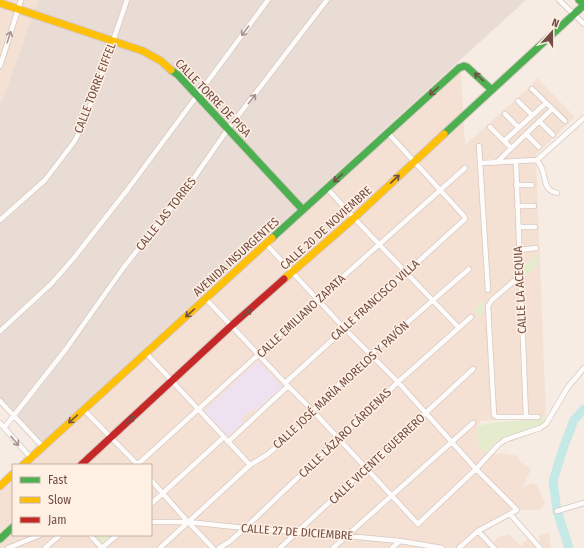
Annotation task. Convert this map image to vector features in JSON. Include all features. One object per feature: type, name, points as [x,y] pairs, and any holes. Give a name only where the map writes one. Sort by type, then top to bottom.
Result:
[{"type":"main road","points":[[579,0],[584,5]]},
{"type":"main road","name":"CALLE TORRE DE PISA","points":[[0,3],[143,51],[161,61],[178,75],[303,210]]},
{"type":"main road","name":"CALLE 20 DE NOVIEMBRE","points":[[82,464],[231,326],[354,218],[584,5]]},
{"type":"main road","name":"AVENIDA INSURGENTES","points":[[27,463],[459,68],[464,66],[469,69],[492,90]]},
{"type":"main road","points":[[0,486],[12,475]]},
{"type":"main road","points":[[0,539],[12,528]]},
{"type":"street","points":[[0,66],[21,0]]},
{"type":"street","name":"CALLE TORRE EIFFEL","points":[[0,220],[45,180],[74,142],[82,127],[114,42],[127,0]]},
{"type":"street","points":[[0,331],[51,284],[73,259],[128,189],[268,0]]},
{"type":"street","name":"CALLE LAS TORRES","points":[[4,428],[66,349],[124,268],[189,185],[228,129],[327,0]]},
{"type":"street","points":[[559,0],[584,24]]},
{"type":"street","points":[[532,88],[565,122]]},
{"type":"street","points":[[518,101],[532,115]]},
{"type":"street","points":[[504,141],[546,102]]},
{"type":"street","points":[[496,163],[552,109]]},
{"type":"street","points":[[505,114],[519,128]]},
{"type":"street","points":[[481,163],[537,160],[584,118]]},
{"type":"street","points":[[539,121],[553,135]]},
{"type":"street","points":[[490,127],[512,148]]},
{"type":"street","points":[[388,133],[441,191]]},
{"type":"street","points":[[526,134],[539,147]]},
{"type":"street","points":[[480,146],[488,290]]},
{"type":"street","points":[[537,160],[544,172],[547,187],[557,193]]},
{"type":"street","name":"CALLE LA ACEQUIA","points":[[516,162],[526,417]]},
{"type":"street","name":"CALLE EMILIANO ZAPATA","points":[[138,464],[318,299],[441,191],[465,168]]},
{"type":"street","points":[[516,185],[532,185]]},
{"type":"street","points":[[327,188],[379,245],[459,328]]},
{"type":"street","name":"CALLE FRANCISCO VILLA","points":[[228,442],[344,328],[464,220],[465,218],[441,191]]},
{"type":"street","points":[[517,206],[534,206]]},
{"type":"street","points":[[518,227],[535,227]]},
{"type":"street","points":[[266,244],[344,328],[398,382],[476,469],[517,510],[478,531],[459,548]]},
{"type":"street","points":[[519,250],[536,248]]},
{"type":"street","name":"CALLE JOSÉ MARÍA MORELOS Y PAVÓN","points":[[160,548],[250,465],[268,454],[309,419],[318,404],[371,354],[469,269]]},
{"type":"street","points":[[520,276],[489,304],[488,309],[494,415],[495,417],[538,417]]},
{"type":"street","points":[[206,299],[286,385],[314,411],[418,524],[476,469],[498,445],[505,440],[540,428],[546,424],[568,387],[584,368]]},
{"type":"street","name":"CALLE LÁZARO CÁRDENAS","points":[[220,548],[230,542],[340,439],[398,382],[471,317]]},
{"type":"street","points":[[146,354],[250,465]]},
{"type":"street","name":"CALLE VICENTE GUERRERO","points":[[280,548],[473,369]]},
{"type":"street","points":[[0,401],[43,447]]},
{"type":"street","points":[[84,410],[112,437],[136,464]]},
{"type":"street","points":[[0,423],[27,463]]},
{"type":"street","points":[[333,548],[451,441],[473,423]]},
{"type":"street","points":[[152,503],[224,437]]},
{"type":"street","points":[[152,481],[188,522],[214,548]]},
{"type":"street","points":[[556,511],[584,504]]},
{"type":"street","points":[[510,514],[540,548]]},
{"type":"street","name":"CALLE 27 DE DICIEMBRE","points":[[152,522],[188,522],[297,533],[347,536],[400,541],[442,548]]},
{"type":"street","points":[[478,531],[494,548]]},
{"type":"street","points":[[8,548],[38,536]]},
{"type":"street","points":[[45,548],[59,536]]},
{"type":"street","points":[[91,536],[102,548],[116,536]]},
{"type":"street","points":[[392,548],[400,541]]},
{"type":"shaded area","points":[[0,0],[38,0],[4,99],[0,102]]},
{"type":"shaded area","points":[[38,0],[526,0],[42,443],[0,398],[0,103],[3,100]]},
{"type":"shaded area","points":[[461,72],[465,145],[531,86],[537,78],[575,117],[536,155],[546,417],[481,421],[477,426],[479,448],[498,454],[503,453],[518,456],[520,462],[531,469],[522,488],[531,483],[537,485],[545,503],[540,510],[510,510],[480,526],[493,542],[499,537],[509,534],[521,546],[529,537],[540,546],[539,536],[549,532],[551,548],[0,548],[0,492],[12,482],[12,536],[152,536],[152,464],[31,464]]},
{"type":"shaded area","points":[[258,361],[282,387],[255,411],[252,409],[241,419],[244,422],[228,436],[204,411]]},
{"type":"green space","points":[[538,254],[539,265],[524,277],[523,267]]},
{"type":"green space","points":[[483,301],[484,312],[477,318],[476,308]]},
{"type":"green space","points":[[546,418],[545,423],[496,441],[487,452],[479,448],[477,426],[491,423]]},
{"type":"green space","points":[[95,536],[111,536],[102,544]]},
{"type":"waterway","points":[[569,548],[557,511],[553,481],[574,420],[584,409]]},
{"type":"traffic: fast","points":[[579,0],[584,4]]},
{"type":"traffic: fast","points":[[444,134],[584,5]]},
{"type":"traffic: fast","points":[[272,238],[459,68],[464,66],[467,67],[492,90]]},
{"type":"traffic: fast","points":[[171,70],[178,75],[303,210]]},
{"type":"traffic: fast","points":[[0,539],[12,528]]},
{"type":"traffic: slow","points":[[0,3],[143,51],[161,61],[171,70]]},
{"type":"traffic: slow","points":[[284,279],[354,218],[444,134]]},
{"type":"traffic: slow","points":[[24,464],[272,238]]},
{"type":"traffic: slow","points":[[0,486],[12,475]]},
{"type":"traffic: jam","points":[[82,464],[284,279]]}]
